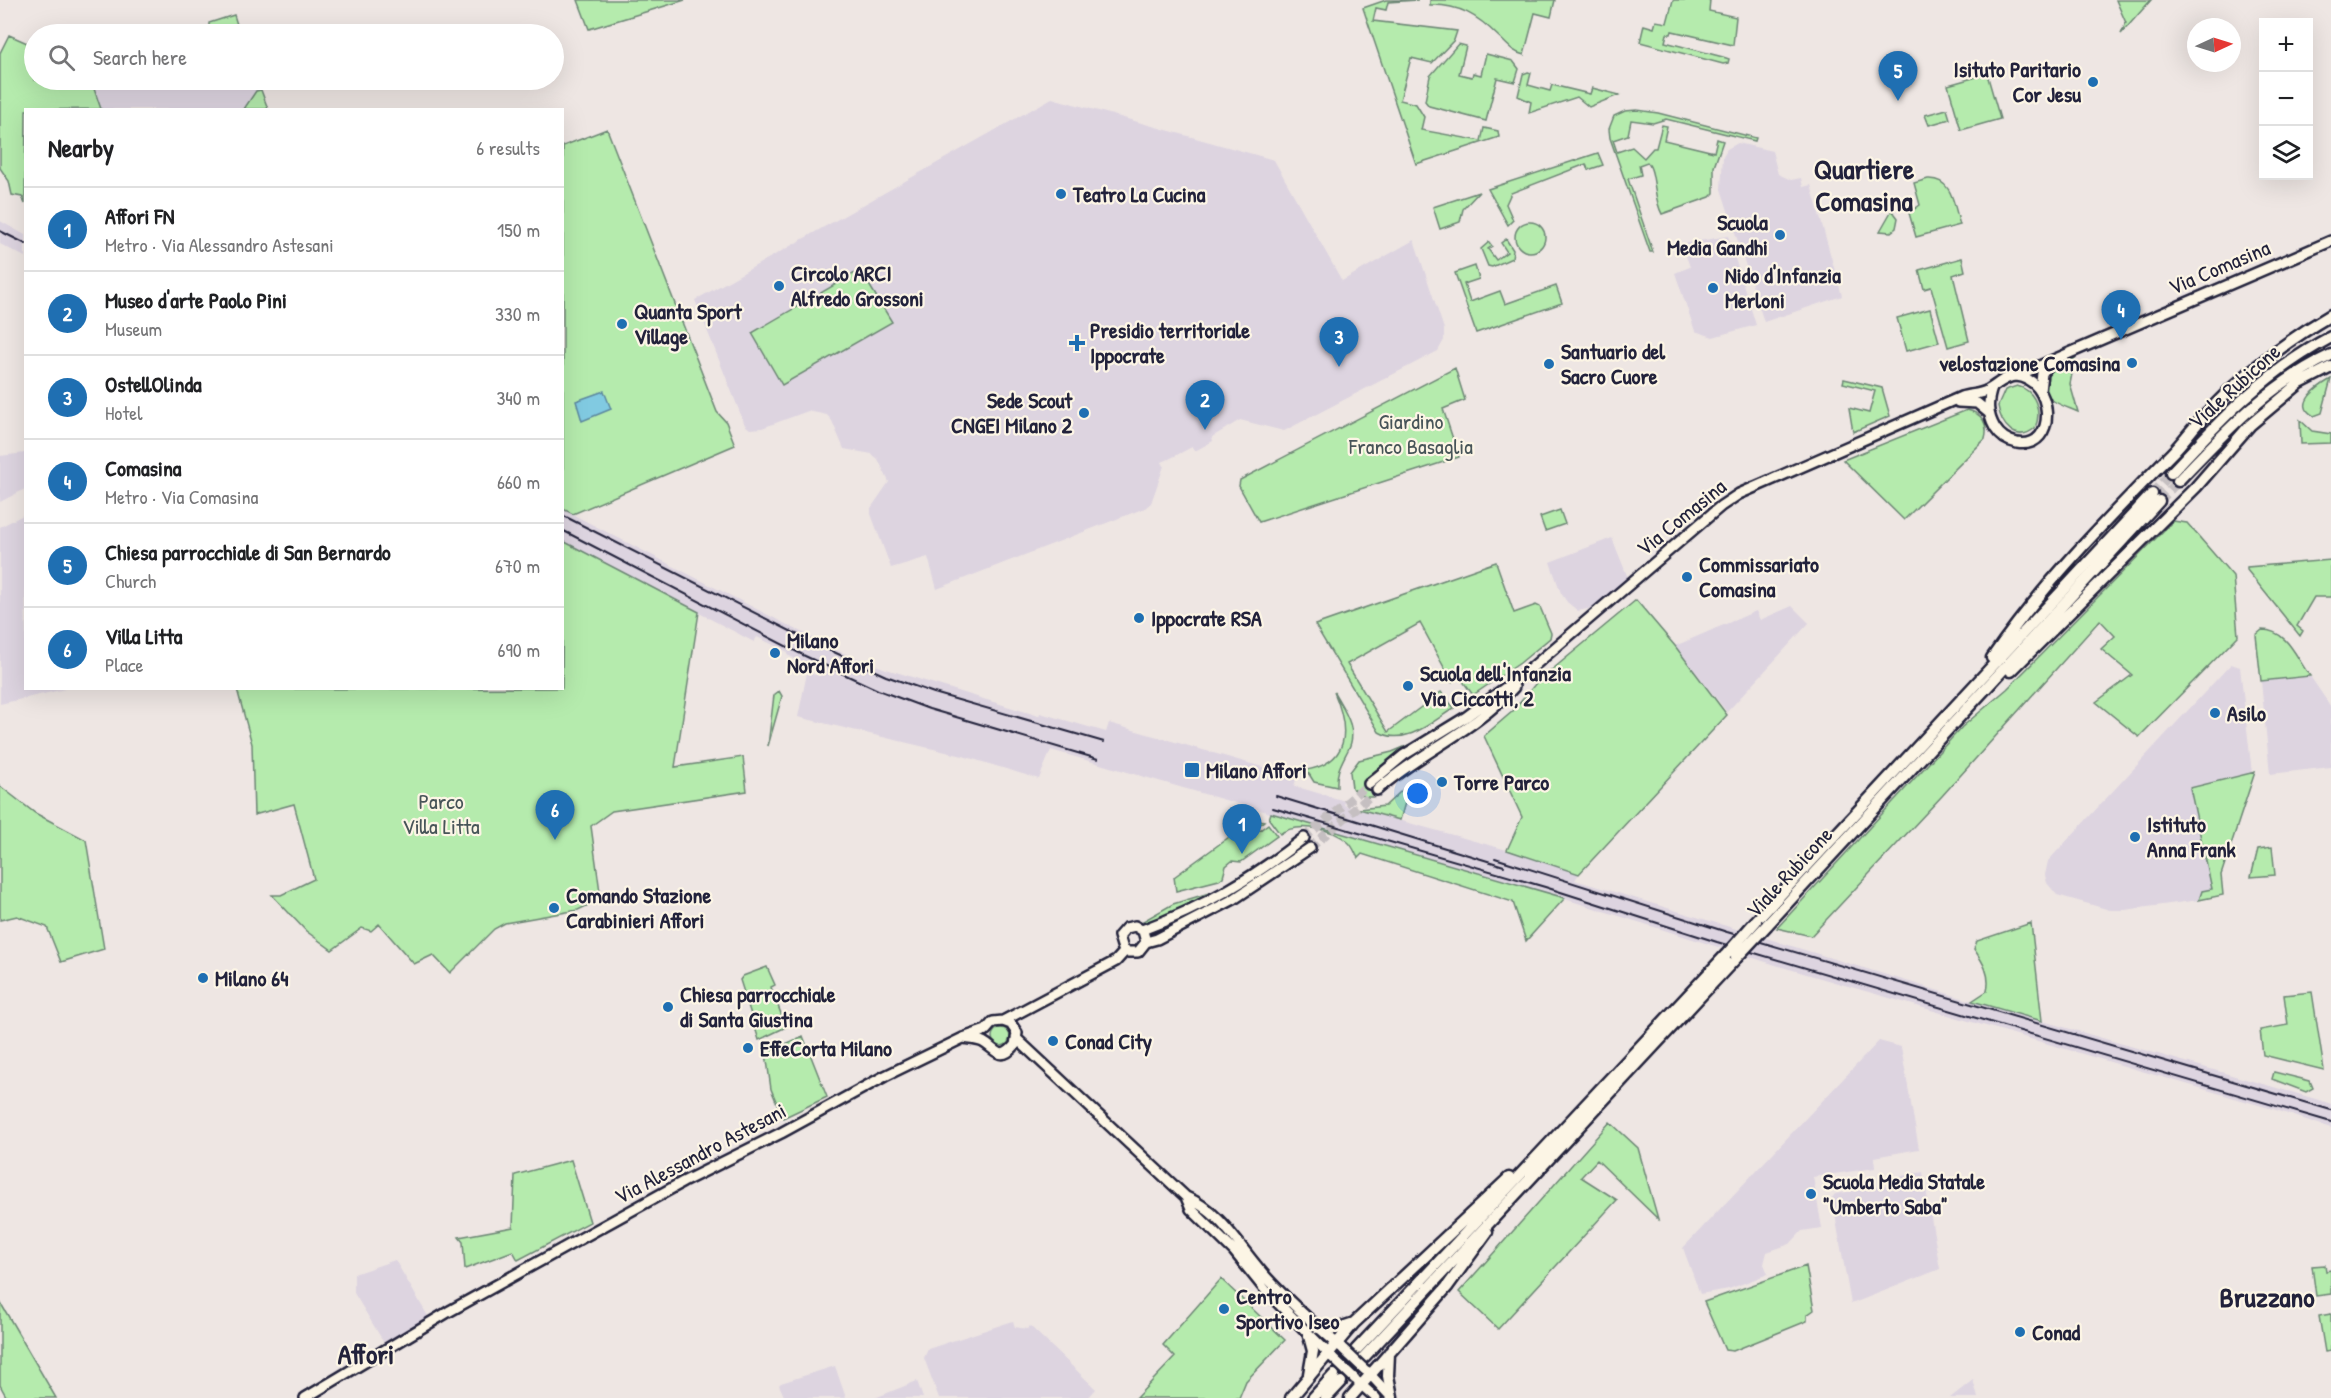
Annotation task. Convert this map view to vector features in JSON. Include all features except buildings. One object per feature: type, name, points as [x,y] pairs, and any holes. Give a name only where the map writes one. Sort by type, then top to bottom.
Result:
[{"type":"highway","points":[[1976,692],[2010,631],[2129,495],[2171,454],[2205,414],[2259,363],[2284,343],[2331,315]]},
{"type":"highway","name":"Viale Rubicone","points":[[2331,337],[2295,356],[2258,384],[2175,477],[2264,396],[2291,376],[2331,355]]},
{"type":"highway","points":[[1976,692],[2031,653],[2196,487],[2250,425],[2301,383],[2331,367]]},
{"type":"highway","name":"Viale Rubicone","points":[[1442,1265],[1588,1104],[1762,923],[2156,497]]},
{"type":"highway","name":"Viale Rubicone","points":[[1442,1265],[1506,1205],[1731,956]]},
{"type":"highway","points":[[1291,1398],[1340,1346],[1354,1323],[1588,1104]]},
{"type":"highway","points":[[1350,1398],[1367,1372],[1389,1353],[1447,1287],[1506,1205]]},
{"type":"highway","points":[[1360,1353],[1442,1265]]},
{"type":"highway","points":[[1308,1378],[1314,1332],[1336,1329],[1354,1323]]},
{"type":"highway","points":[[1389,1353],[1388,1377],[1392,1398]]},
{"type":"highway","points":[[1313,1398],[1337,1378],[1326,1398]]},
{"type":"main road","name":"Via Comasina","points":[[2016,376],[2331,241]]},
{"type":"main road","points":[[2040,391],[2042,373],[2057,357]]},
{"type":"main road","points":[[2016,376],[2026,378],[2040,391],[2047,408],[2047,419],[2045,429],[2032,441],[2016,443],[2003,437],[1994,426],[1988,403],[1992,388],[2002,380],[2016,376]]},
{"type":"main road","name":"Via Comasina","points":[[1369,784],[1404,755],[1466,717],[1529,670],[1729,500],[1947,404],[1992,388]]},
{"type":"main road","name":"Via Comasina","points":[[1947,404],[1971,401],[1989,413]]},
{"type":"main road","name":"Via Comasina","points":[[1377,790],[1410,763],[1488,712],[1529,670]]},
{"type":"main road","name":"Via Alessandro Astesani","points":[[304,1398],[457,1307],[683,1182],[963,1038],[986,1030],[993,1022],[1004,1020],[1024,1007],[1116,961],[1123,949],[1119,936],[1124,929],[1133,926],[1142,930],[1174,919],[1227,892],[1273,863],[1304,838]]},
{"type":"main road","name":"Via Alessandro Astesani","points":[[1123,949],[1138,952],[1146,942],[1234,899],[1310,848]]},
{"type":"main road","points":[[1142,930],[1146,942]]},
{"type":"main road","points":[[1016,1043],[1014,1027],[1024,1007]]},
{"type":"main road","points":[[1004,1020],[1014,1027]]},
{"type":"main road","points":[[986,1030],[986,1045]]},
{"type":"main road","points":[[963,1038],[986,1045],[992,1051],[1001,1054],[1016,1043]]},
{"type":"main road","points":[[1016,1043],[1035,1053],[1186,1197],[1198,1202],[1226,1228],[1314,1332],[1331,1356],[1376,1398]]},
{"type":"main road","points":[[1314,1332],[1340,1346],[1392,1398]]},
{"type":"shaded area","points":[[94,90],[261,90],[268,108],[101,108]]},
{"type":"shaded area","name":"Presidio territoriale Ippocrate","points":[[1052,98],[1274,160],[1342,281],[1414,240],[1444,329],[1444,340],[1438,351],[1284,431],[1240,420],[1212,437],[1213,441],[1195,451],[1192,447],[1162,462],[1164,466],[1151,503],[1145,508],[937,589],[928,557],[891,568],[871,514],[871,508],[889,482],[878,459],[872,454],[844,449],[827,415],[808,411],[762,428],[750,429],[745,425],[695,300]]},
{"type":"shaded area","name":"Scuola Media Gandhi","points":[[1738,143],[1772,151],[1778,174],[1791,180],[1801,178],[1803,187],[1811,185],[1842,296],[1764,322],[1721,189],[1723,156],[1727,149]]},
{"type":"shaded area","points":[[0,221],[24,234],[24,256],[0,244]]},
{"type":"shaded area","name":"Nido d'Infanzia Merloni","points":[[1728,236],[1756,325],[1713,337],[1695,331],[1675,273],[1690,267],[1682,244]]},
{"type":"shaded area","points":[[24,453],[24,490],[0,502],[0,456]]},
{"type":"shaded area","points":[[564,510],[838,651],[886,669],[1039,716],[1040,713],[1106,732],[1109,723],[1297,777],[1294,786],[1345,801],[1344,805],[1507,850],[1579,874],[1575,880],[1972,1001],[2319,1100],[2331,1104],[2331,1128],[1779,966],[1504,880],[1051,750],[1039,779],[963,756],[798,717],[807,673],[820,676],[822,671],[787,655],[788,652],[757,637],[754,642],[564,542]]},
{"type":"shaded area","points":[[24,515],[24,690],[61,690],[0,704],[0,527]]},
{"type":"shaded area","points":[[1612,538],[1628,578],[1592,608],[1578,611],[1567,602],[1561,593],[1550,562]]},
{"type":"shaded area","points":[[1792,606],[1809,623],[1727,712],[1675,646],[1756,611],[1760,620]]},
{"type":"shaded area","name":"Istituto Anna Frank","points":[[2231,664],[2240,667],[2252,773],[2190,788],[2212,889],[2202,891],[2199,900],[2125,910],[2110,910],[2057,895],[2047,883],[2045,875],[2048,861]]},
{"type":"shaded area","name":"Asilo","points":[[2310,676],[2331,707],[2331,767],[2270,774],[2261,681]]},
{"type":"shaded area","points":[[1879,1041],[1901,1047],[1919,1149],[1874,1157],[1875,1168],[1813,1177],[1822,1228],[1802,1231],[1790,1244],[1767,1252],[1764,1264],[1768,1274],[1729,1289],[1700,1294],[1683,1248]]},
{"type":"shaded area","points":[[1923,1172],[1940,1269],[1851,1304],[1832,1198],[1835,1194],[1896,1184],[1902,1176]]},
{"type":"shaded area","points":[[395,1260],[432,1323],[388,1349],[354,1293],[354,1274]]},
{"type":"shaded area","points":[[1013,1321],[1015,1327],[1027,1329],[1030,1326],[1096,1389],[1088,1398],[939,1398],[924,1358],[928,1349]]},
{"type":"shaded area","points":[[835,1366],[846,1398],[785,1398],[779,1385],[781,1383]]},
{"type":"shaded area","points":[[1973,1380],[1978,1398],[1950,1398],[1964,1387]]},
{"type":"shaded area","points":[[917,1381],[923,1398],[875,1398]]},
{"type":"green space","points":[[578,0],[685,0],[589,29]]},
{"type":"green space","points":[[1386,0],[1418,0],[1388,2],[1386,10],[1376,8],[1373,21],[1457,31],[1454,40],[1432,63],[1411,58],[1400,100],[1416,104],[1424,117],[1421,130],[1481,141],[1484,128],[1498,131],[1499,137],[1416,164],[1363,8]]},
{"type":"green space","points":[[1430,0],[1555,0],[1551,17],[1535,13],[1524,55],[1513,50],[1475,17],[1459,9],[1430,5]]},
{"type":"green space","points":[[1673,0],[1710,0],[1709,11],[1736,17],[1733,45],[1672,31],[1671,34],[1667,34],[1665,42],[1729,59],[1728,63],[1723,64],[1640,42],[1644,25],[1654,28],[1656,21],[1667,23]]},
{"type":"green space","points":[[2116,0],[2151,0],[2121,34],[2126,23]]},
{"type":"green space","points":[[234,15],[237,24],[209,24]]},
{"type":"green space","points":[[9,35],[24,42],[24,90],[94,90],[101,108],[24,108],[24,202],[22,197],[12,195],[9,181],[0,168],[0,53]]},
{"type":"green space","points":[[1458,44],[1466,46],[1459,74],[1472,77],[1473,73],[1481,75],[1486,54],[1513,61],[1519,69],[1515,82],[1497,78],[1486,121],[1429,106],[1425,101],[1430,76]]},
{"type":"green space","points":[[1531,73],[1528,85],[1550,91],[1552,85],[1590,94],[1592,88],[1619,95],[1589,107],[1577,97],[1529,113],[1531,102],[1518,96],[1523,74]]},
{"type":"green space","points":[[1987,74],[2000,119],[1961,130],[1948,85]]},
{"type":"green space","points":[[261,90],[268,108],[245,108],[256,91]]},
{"type":"green space","points":[[1947,109],[1950,119],[1929,125],[1925,115]]},
{"type":"green space","points":[[1625,111],[1658,113],[1756,138],[1755,141],[1666,119],[1653,123],[1631,120],[1628,135],[1613,140],[1617,152],[1632,147],[1644,158],[1653,148],[1656,148],[1662,125],[1667,126],[1664,140],[1714,152],[1717,139],[1723,141],[1714,167],[1714,193],[1710,197],[1662,214],[1657,201],[1652,172],[1647,162],[1639,165],[1641,175],[1628,179],[1653,252],[1650,252],[1610,138],[1609,129],[1614,116]]},
{"type":"green space","name":"Quanta Sport Village","points":[[607,129],[717,412],[726,422],[735,445],[573,514],[564,510],[564,146]]},
{"type":"green space","points":[[1598,153],[1603,165],[1588,170],[1586,164],[1511,193],[1506,204],[1513,220],[1508,225],[1488,189]]},
{"type":"green space","points":[[1928,179],[1943,183],[1948,188],[1960,225],[1916,237],[1909,213],[1920,205],[1914,183]]},
{"type":"green space","points":[[1479,192],[1463,209],[1460,222],[1440,229],[1433,207]]},
{"type":"green space","points":[[1892,210],[1898,218],[1896,228],[1891,232],[1880,231]]},
{"type":"green space","points":[[1530,222],[1541,226],[1545,237],[1541,248],[1530,252],[1519,248],[1515,237],[1519,226]]},
{"type":"green space","points":[[1506,239],[1513,250],[1512,258],[1492,267],[1488,266],[1481,249],[1489,242],[1492,246],[1488,249],[1496,260],[1507,252],[1501,243]]},
{"type":"green space","points":[[1962,258],[1965,271],[1953,275],[1969,341],[1948,347],[1931,287],[1924,289],[1919,270]]},
{"type":"green space","points":[[1475,266],[1479,279],[1464,284],[1470,302],[1500,291],[1505,304],[1556,286],[1562,303],[1476,333],[1455,273]]},
{"type":"green space","points":[[860,270],[892,322],[782,385],[752,333]]},
{"type":"green space","points":[[1930,309],[1939,342],[1906,351],[1897,318]]},
{"type":"green space","points":[[2075,358],[2070,384],[2078,412],[2052,400],[2044,386],[2045,380],[2055,368]]},
{"type":"green space","name":"Giardino Franco Basaglia","points":[[1455,368],[1465,400],[1443,409],[1459,457],[1259,522],[1239,486],[1240,480]]},
{"type":"green space","points":[[1844,379],[1882,388],[1890,416],[1853,432],[1849,408],[1869,413],[1875,391],[1843,383]]},
{"type":"green space","points":[[2331,379],[2322,413],[2314,416],[2308,411],[2307,401],[2320,386]]},
{"type":"green space","points":[[2017,386],[2024,388],[2033,397],[2038,415],[2035,428],[2022,434],[2006,426],[1998,406],[2005,390]]},
{"type":"green space","points":[[1967,410],[1977,414],[1983,420],[1986,429],[1985,439],[1904,520],[1843,460]]},
{"type":"green space","points":[[2300,420],[2312,431],[2331,434],[2331,443],[2301,444]]},
{"type":"green space","points":[[1560,510],[1565,524],[1545,531],[1540,517]]},
{"type":"green space","points":[[2173,521],[2187,523],[2233,576],[2238,636],[2139,737],[2096,702],[2132,675],[2101,649],[2115,636],[2100,620],[1942,796],[1811,936],[1777,928],[1962,727],[2007,689]]},
{"type":"green space","name":"Parco Villa Litta","points":[[564,542],[699,612],[675,767],[743,757],[747,791],[612,811],[591,826],[601,899],[578,910],[505,923],[494,929],[450,973],[433,955],[414,964],[379,924],[371,931],[362,928],[332,950],[306,931],[272,895],[281,895],[314,879],[294,804],[254,815],[252,744],[237,690],[564,690]]},
{"type":"green space","points":[[2331,560],[2331,597],[2314,597],[2297,626],[2303,631],[2300,636],[2247,570],[2247,567]]},
{"type":"green space","points":[[1496,562],[1514,613],[1536,605],[1540,607],[1551,633],[1550,638],[1520,663],[1473,695],[1459,676],[1452,682],[1420,623],[1347,664],[1388,732],[1441,692],[1454,708],[1427,726],[1408,735],[1389,736],[1379,732],[1315,625]]},
{"type":"green space","points":[[1636,600],[1675,646],[1727,715],[1579,874],[1507,850],[1522,817],[1484,736],[1513,711],[1536,683]]},
{"type":"green space","points":[[2262,630],[2271,631],[2285,640],[2310,676],[2261,681],[2256,635]]},
{"type":"green space","points":[[779,691],[782,696],[768,746],[774,695]]},
{"type":"green space","points":[[1334,692],[1349,720],[1352,735],[1351,743],[1338,772],[1337,787],[1314,782],[1309,774],[1300,771],[1329,761],[1342,744],[1343,720]]},
{"type":"green space","points":[[1416,742],[1370,776],[1371,788],[1386,790],[1375,797],[1365,797],[1352,788],[1350,772],[1359,760],[1392,752]]},
{"type":"green space","points":[[2255,772],[2221,875],[2223,895],[2199,900],[2202,891],[2212,889],[2190,788]]},
{"type":"green space","points":[[1411,782],[1400,820],[1359,809],[1385,806]]},
{"type":"green space","points":[[0,786],[35,813],[86,840],[104,949],[61,962],[47,927],[17,916],[0,920]]},
{"type":"green space","points":[[1271,813],[1565,898],[1526,941],[1513,902],[1362,854],[1358,858],[1348,842],[1324,830],[1295,828],[1280,834],[1269,819]]},
{"type":"green space","points":[[1254,819],[1264,821],[1258,826],[1260,830],[1268,824],[1277,836],[1241,862],[1232,861],[1226,866],[1223,877],[1219,880],[1176,891],[1174,877]]},
{"type":"green space","points":[[2272,847],[2275,875],[2251,877],[2258,849]]},
{"type":"green space","points":[[1219,890],[1171,917],[1147,924],[1143,921],[1173,904]]},
{"type":"green space","points":[[2031,923],[2042,1021],[1972,1001],[1987,991],[1988,985],[1985,969],[1974,949],[1977,941]]},
{"type":"green space","points":[[767,967],[775,985],[771,987],[786,1027],[759,1040],[740,980],[743,976]]},
{"type":"green space","points":[[2312,992],[2324,1070],[2263,1055],[2260,1030],[2288,1025],[2284,995]]},
{"type":"green space","points":[[1001,1028],[1007,1031],[1010,1037],[1007,1043],[1001,1046],[995,1043],[992,1037],[995,1031]]},
{"type":"green space","points":[[803,1036],[827,1097],[783,1118],[771,1089],[766,1053]]},
{"type":"green space","points":[[2274,1072],[2310,1081],[2313,1088],[2306,1092],[2272,1079]]},
{"type":"green space","points":[[1610,1122],[1638,1148],[1658,1219],[1597,1160],[1581,1177],[1617,1200],[1498,1329],[1459,1292]]},
{"type":"green space","points":[[571,1160],[590,1222],[518,1260],[513,1251],[465,1269],[463,1242],[459,1237],[513,1227],[515,1175]]},
{"type":"green space","points":[[2325,1265],[2326,1271],[2331,1270],[2331,1294],[2316,1296],[2312,1266]]},
{"type":"green space","points":[[1806,1266],[1814,1310],[1807,1315],[1807,1321],[1733,1351],[1725,1350],[1704,1302]]},
{"type":"green space","name":"Centro Sportivo Iseo","points":[[1221,1279],[1285,1340],[1246,1381],[1239,1398],[1136,1398],[1175,1357],[1163,1345]]},
{"type":"green space","points":[[0,1302],[56,1398],[7,1398],[0,1385]]},
{"type":"green space","points":[[2331,1314],[2331,1351],[2325,1352],[2319,1316]]},
{"type":"water","name":"Quanta Sport Village","points":[[604,391],[611,409],[582,421],[576,401]]},
{"type":"tunnel","points":[[2152,494],[2171,473]]},
{"type":"tunnel","points":[[2159,501],[2178,481]]},
{"type":"tunnel","points":[[1304,838],[1369,784]]},
{"type":"tunnel","points":[[1310,848],[1377,790]]},
{"type":"railway","points":[[0,231],[24,243]]},
{"type":"railway","points":[[564,516],[812,642],[886,676],[934,693],[1104,742]]},
{"type":"railway","points":[[564,531],[805,656],[878,690],[929,709],[1098,759]]},
{"type":"railway","points":[[1276,796],[1504,866]]},
{"type":"railway","points":[[1273,808],[1545,887],[1717,942],[2331,1122]]},
{"type":"railway","points":[[1495,858],[1727,932],[2331,1110]]},
{"type":"place","name":"Isituto Paritario Cor Jesu","points":[[2093,82]]},
{"type":"place","name":"Chiesa parrocchiale di San Bernardo","points":[[1898,101]]},
{"type":"place","name":"Teatro La Cucina","points":[[1061,194]]},
{"type":"place","name":"Scuola Media Gandhi","points":[[1780,235]]},
{"type":"place","name":"Circolo ARCI Alfredo Grossoni","points":[[779,286]]},
{"type":"place","name":"Nido d'Infanzia Merloni","points":[[1713,288]]},
{"type":"place","name":"Quanta Sport Village","points":[[622,324]]},
{"type":"place","name":"Comasina","points":[[2121,340]]},
{"type":"place","name":"Presidio territoriale Ippocrate","points":[[1077,343]]},
{"type":"place","name":"velostazione Comasina","points":[[2132,363]]},
{"type":"place","name":"Santuario del Sacro Cuore","points":[[1549,364]]},
{"type":"place","name":"OstellOlinda","points":[[1339,367]]},
{"type":"place","name":"Sede Scout CNGEI Milano 2","points":[[1084,413]]},
{"type":"place","name":"Museo d'arte Paolo Pini","points":[[1205,430]]},
{"type":"place","name":"Commissariato Comasina","points":[[1687,577]]},
{"type":"place","name":"Ippocrate RSA","points":[[1139,618]]},
{"type":"place","name":"Milano Nord Affori","points":[[775,653]]},
{"type":"place","name":"Scuola dell'Infanzia Via Ciccotti, 2","points":[[1408,686]]},
{"type":"place","name":"Asilo","points":[[2215,713]]},
{"type":"place","name":"Milano Affori","points":[[1192,770]]},
{"type":"place","name":"Torre Parco","points":[[1442,782]]},
{"type":"place","name":"Istituto Anna Frank","points":[[2135,837]]},
{"type":"place","name":"Villa Litta","points":[[555,840]]},
{"type":"place","name":"Affori FN","points":[[1242,854]]},
{"type":"place","name":"Comando Stazione Carabinieri Affori","points":[[554,908]]},
{"type":"place","name":"Milano 64","points":[[203,978]]},
{"type":"place","name":"Chiesa parrocchiale di Santa Giustina","points":[[668,1007]]},
{"type":"place","name":"Conad City","points":[[1053,1041]]},
{"type":"place","name":"EffeCorta Milano","points":[[748,1048]]},
{"type":"place","name":"Scuola Media Statale \"Umberto Saba\"","points":[[1811,1194]]},
{"type":"place","name":"Centro Sportivo Iseo","points":[[1224,1309]]},
{"type":"place","name":"Conad","points":[[2020,1332]]},
{"type":"district","name":"Quartiere Comasina","points":[[1864,185]]},
{"type":"district","name":"Bruzzano","points":[[2267,1297]]},
{"type":"district","name":"Affori","points":[[366,1354]]}]
